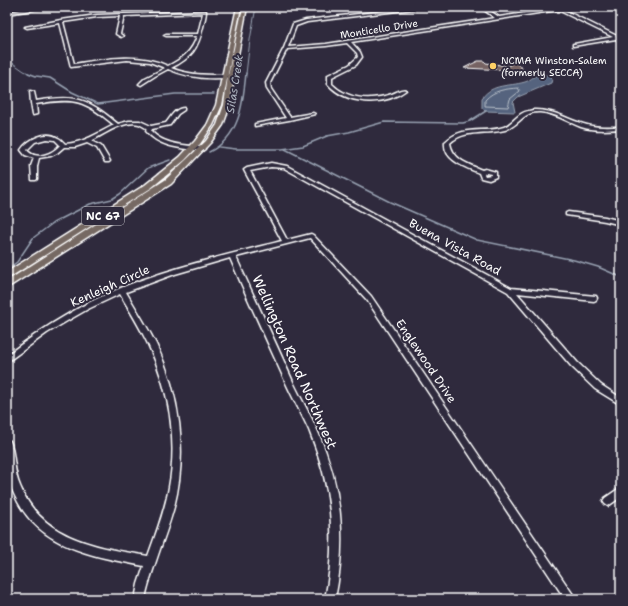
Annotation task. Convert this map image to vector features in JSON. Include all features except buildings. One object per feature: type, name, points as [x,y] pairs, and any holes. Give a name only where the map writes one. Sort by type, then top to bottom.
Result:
[{"type":"main road","name":"NC 67","points":[[7,285],[151,194],[174,177],[202,149],[220,125],[230,95],[228,76],[239,7]]},
{"type":"main road","name":"NC 67","points":[[7,276],[134,197],[178,163],[206,133],[214,118],[237,52],[245,7]]},
{"type":"street","points":[[7,13],[49,7]]},
{"type":"street","points":[[289,119],[269,89],[268,83],[286,48],[292,27],[297,23],[373,12],[428,7]]},
{"type":"street","points":[[482,7],[498,18]]},
{"type":"street","name":"Monticello Drive","points":[[286,48],[304,48],[348,42],[570,7]]},
{"type":"street","points":[[170,13],[172,8]]},
{"type":"street","points":[[557,8],[621,40]]},
{"type":"street","points":[[27,27],[86,17],[205,12],[192,52],[146,79],[141,84]]},
{"type":"street","points":[[121,36],[118,34],[122,15]]},
{"type":"street","points":[[61,21],[72,66],[128,59],[155,61],[183,74],[228,76]]},
{"type":"street","points":[[166,35],[198,35]]},
{"type":"street","points":[[574,45],[621,37]]},
{"type":"street","points":[[348,42],[359,53],[360,58],[358,62],[330,76],[330,84],[332,87],[339,93],[363,100],[382,99],[393,96],[404,90]]},
{"type":"street","points":[[32,92],[35,114]]},
{"type":"street","points":[[33,103],[61,98],[78,100],[95,107],[117,125]]},
{"type":"street","points":[[63,145],[61,150],[54,154],[37,157],[28,155],[24,152],[26,146],[31,142],[40,139],[52,137],[57,139],[63,145],[70,146],[88,141],[117,125],[139,122],[150,128],[168,124],[176,113],[182,109]]},
{"type":"street","points":[[482,172],[458,161],[452,156],[447,143],[451,138],[466,132],[501,130],[509,127],[524,113],[531,111],[553,113],[586,127],[621,128]]},
{"type":"street","points":[[257,125],[313,114]]},
{"type":"street","points":[[150,128],[148,131],[158,140],[202,149]]},
{"type":"street","points":[[88,141],[98,147],[107,161]]},
{"type":"street","points":[[34,179],[34,166],[37,157]]},
{"type":"street","name":"Buena Vista Road","points":[[286,242],[247,170],[271,165],[285,167],[510,290],[574,364],[598,387],[621,402]]},
{"type":"street","points":[[568,214],[605,219],[621,223]]},
{"type":"street","name":"Englewood Drive","points":[[286,242],[311,236],[369,298],[571,599]]},
{"type":"street","name":"Kenleigh Circle","points":[[7,359],[50,328],[122,291],[173,272],[286,242]]},
{"type":"street","name":"Wellington Road Northwest","points":[[232,256],[293,390],[313,430],[329,474],[335,505],[338,550],[335,576],[330,599]]},
{"type":"street","points":[[510,290],[594,298]]},
{"type":"street","points":[[122,291],[152,343],[159,360],[171,400],[175,422],[177,461],[175,480],[163,526],[143,582],[140,599]]},
{"type":"street","points":[[7,444],[15,488],[29,511],[51,534],[63,540],[90,549],[151,562]]},
{"type":"street","points":[[608,501],[621,491]]},
{"type":"water","points":[[538,75],[548,75],[552,79],[551,83],[518,97],[513,102],[515,112],[485,111],[482,108],[482,98],[491,90],[501,86],[519,84]]},
{"type":"waterway","name":"Silas Creek","points":[[246,74],[256,7]]},
{"type":"waterway","points":[[7,59],[31,74]]},
{"type":"waterway","points":[[28,73],[50,78],[72,92],[98,104],[175,94],[214,94]]},
{"type":"waterway","name":"Silas Creek","points":[[209,152],[219,146],[234,129],[241,108],[246,73]]},
{"type":"waterway","points":[[219,147],[236,149],[282,149],[303,146],[327,136],[349,132],[384,122],[463,123],[470,121],[486,111]]},
{"type":"waterway","points":[[285,149],[390,202],[477,240],[574,260],[598,267],[621,277]]},
{"type":"waterway","name":"Silas Creek","points":[[7,269],[17,262],[33,238],[53,223],[90,204],[112,199],[120,194],[148,168],[170,160]]},
{"type":"place","name":"NCMA Winston-Salem (formerly SECCA)","points":[[493,66]]}]
